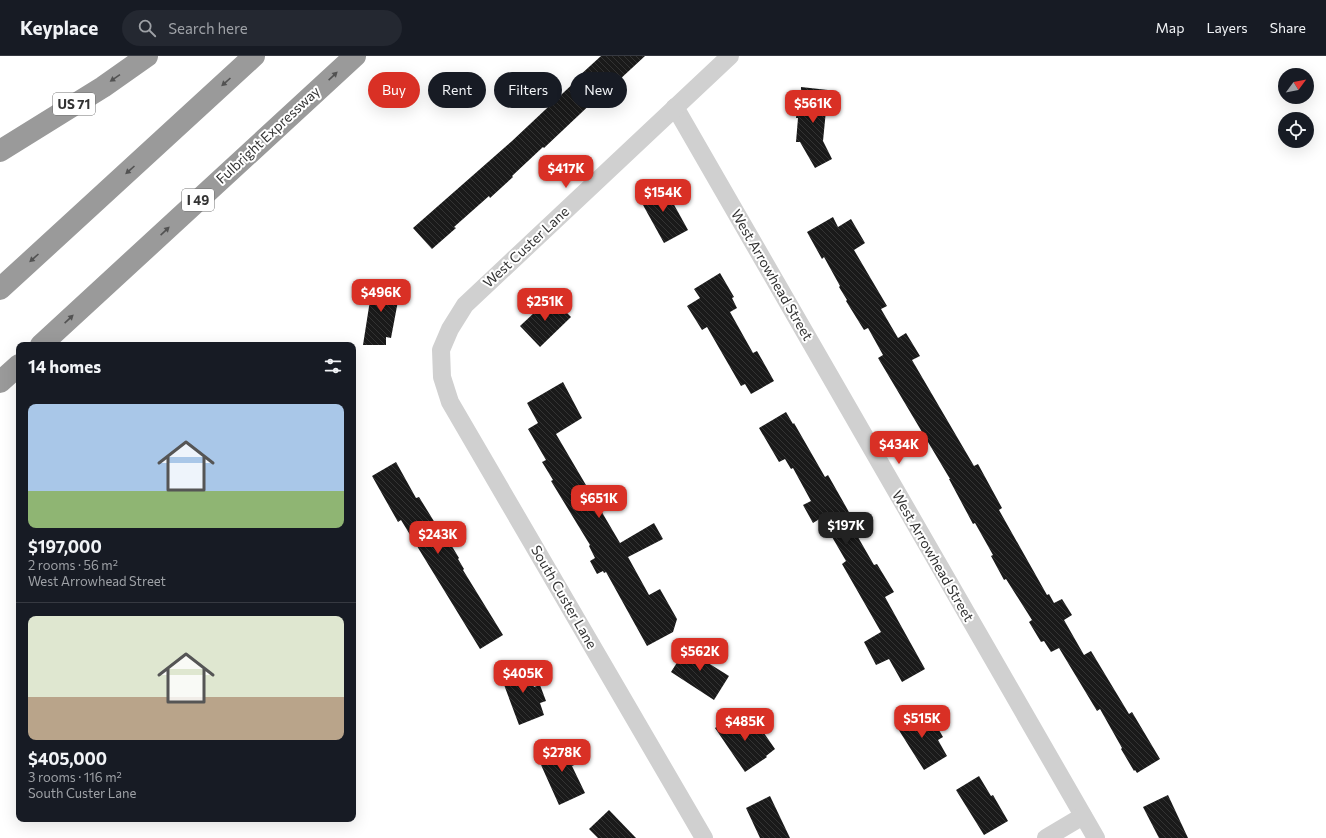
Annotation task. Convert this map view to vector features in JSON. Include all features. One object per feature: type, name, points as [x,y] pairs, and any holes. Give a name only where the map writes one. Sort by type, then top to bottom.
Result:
[{"type":"highway","name":"US 71","points":[[0,151],[103,87],[148,56]]},
{"type":"highway","points":[[0,289],[254,56]]},
{"type":"highway","name":"Fulbright Expressway","points":[[44,342],[355,56]]},
{"type":"highway","points":[[0,382],[16,368]]},
{"type":"street","name":"West Custer Lane","points":[[441,350],[450,329],[465,305],[730,56]]},
{"type":"street","name":"West Arrowhead Street","points":[[675,107],[1096,838]]},
{"type":"street","name":"South Custer Lane","points":[[441,350],[442,377],[450,402],[704,838]]},
{"type":"street","points":[[1046,838],[1083,816]]},
{"type":"building","points":[[601,56],[645,56],[627,73],[583,72]]},
{"type":"building","points":[[570,86],[570,108],[586,108],[512,176],[513,177],[454,227],[456,228],[432,249],[413,228],[547,108],[562,108],[562,94]]},
{"type":"building","points":[[801,87],[828,90],[823,141],[832,159],[815,168],[800,142],[796,142],[798,118],[796,118],[799,90],[801,90]]},
{"type":"building","points":[[662,183],[688,230],[664,243],[638,196]]},
{"type":"building","points":[[833,217],[838,227],[851,219],[865,243],[854,250],[887,306],[881,309],[898,338],[906,333],[920,356],[912,360],[974,466],[978,464],[1002,508],[999,510],[1047,595],[1049,594],[1054,603],[1062,599],[1072,615],[1064,620],[1084,655],[1091,651],[1129,714],[1132,712],[1160,759],[1137,773],[1135,770],[1134,771],[1121,749],[1122,748],[1100,709],[1097,711],[1059,648],[1051,652],[1044,641],[1041,642],[1029,622],[1032,620],[1006,579],[1004,580],[991,556],[993,555],[975,523],[973,524],[950,479],[878,358],[883,355],[868,328],[864,330],[846,301],[847,300],[839,287],[840,286],[824,257],[822,259],[807,232]]},
{"type":"building","points":[[720,273],[734,297],[732,298],[737,308],[730,312],[753,353],[757,351],[774,381],[751,394],[745,384],[741,386],[707,327],[702,330],[687,306],[700,298],[694,289]]},
{"type":"building","points":[[373,281],[401,285],[391,338],[386,337],[386,345],[363,345]]},
{"type":"building","points":[[551,297],[571,317],[540,347],[520,326]]},
{"type":"building","points":[[563,382],[582,418],[556,434],[620,543],[654,523],[663,539],[628,557],[649,595],[660,589],[677,619],[673,632],[647,646],[606,572],[604,573],[603,571],[597,574],[590,561],[595,558],[589,546],[590,545],[551,481],[553,480],[542,462],[546,460],[528,429],[538,423],[527,403]]},
{"type":"building","points":[[786,412],[793,424],[794,423],[825,477],[828,475],[855,523],[851,525],[874,565],[877,564],[894,592],[885,597],[925,669],[902,682],[889,659],[876,665],[864,642],[881,632],[842,564],[846,561],[821,518],[813,523],[803,505],[811,501],[793,468],[791,469],[785,459],[779,462],[759,428]]},
{"type":"building","points":[[396,462],[416,498],[419,497],[448,544],[450,543],[459,558],[458,559],[464,569],[463,570],[503,635],[480,649],[401,520],[398,522],[372,476]]},
{"type":"building","points":[[690,642],[709,655],[705,661],[729,676],[714,700],[671,672]]},
{"type":"building","points":[[525,664],[534,687],[540,685],[546,701],[540,703],[544,715],[519,725],[500,674]]},
{"type":"building","points":[[918,709],[925,720],[931,716],[943,737],[938,740],[947,756],[924,770],[895,724]]},
{"type":"building","points":[[737,713],[748,729],[757,723],[775,749],[766,756],[767,757],[745,772],[715,728]]},
{"type":"building","points":[[561,745],[563,749],[571,745],[579,763],[572,766],[585,793],[559,805],[537,756]]},
{"type":"building","points":[[979,776],[991,796],[993,795],[1008,821],[984,835],[956,790]]},
{"type":"building","points":[[1168,795],[1188,838],[1159,838],[1143,807]]},
{"type":"building","points":[[770,796],[790,838],[760,838],[746,808]]},
{"type":"building","points":[[609,810],[636,838],[598,838],[589,829]]}]
